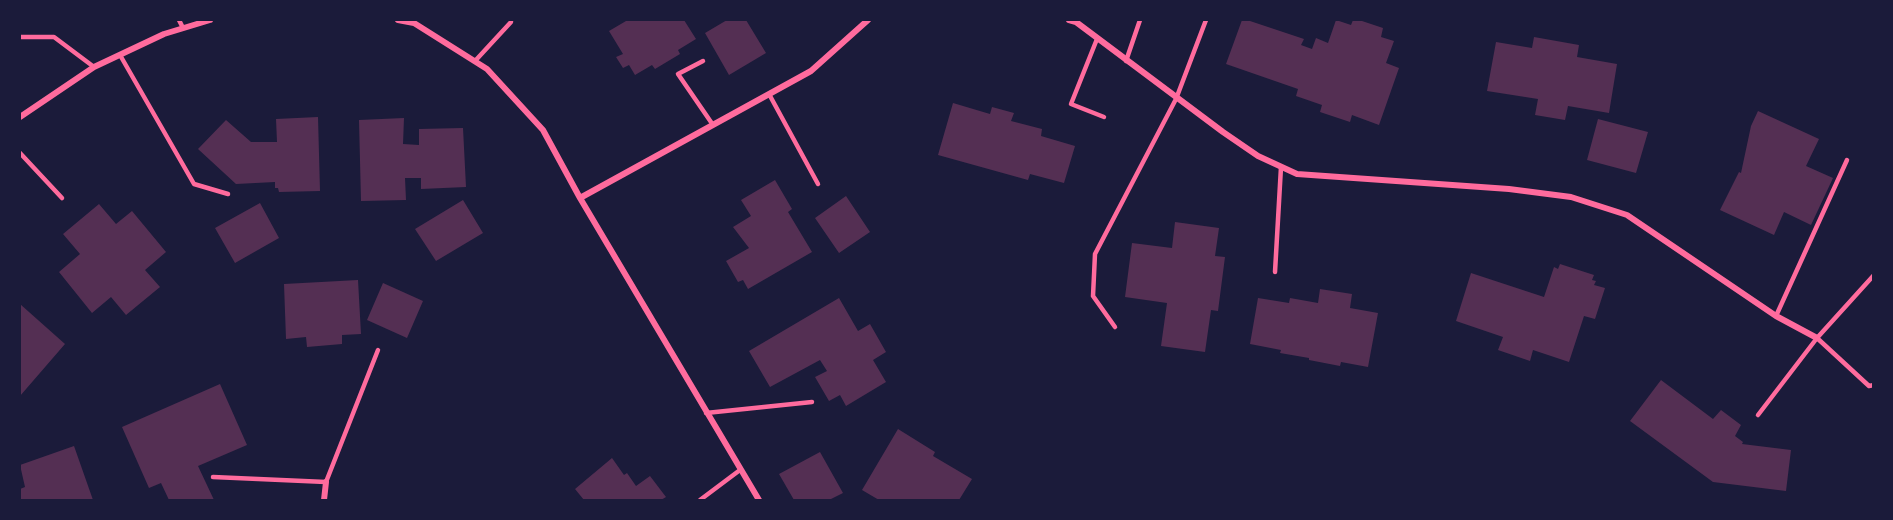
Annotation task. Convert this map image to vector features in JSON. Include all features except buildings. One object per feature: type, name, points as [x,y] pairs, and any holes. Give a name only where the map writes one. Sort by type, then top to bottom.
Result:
[{"type":"street","points":[[20,117],[94,67],[164,34],[210,20]]},
{"type":"street","points":[[398,20],[414,22],[487,69],[543,130],[580,198],[759,501]]},
{"type":"street","points":[[580,198],[811,70],[868,20]]},
{"type":"street","points":[[1070,20],[1176,99],[1258,156],[1297,174],[1509,189],[1571,197],[1627,215],[1776,316],[1817,338]]},
{"type":"street","points":[[324,501],[326,482]]},
{"type":"lane","points":[[178,20],[183,28]]},
{"type":"lane","points":[[1126,61],[1140,20]]},
{"type":"lane","points":[[1115,327],[1093,296],[1095,254],[1176,99],[1206,20]]},
{"type":"lane","points":[[475,61],[511,22]]},
{"type":"lane","points":[[20,37],[54,37],[94,67]]},
{"type":"lane","points":[[1097,39],[1071,104],[1104,117]]},
{"type":"lane","points":[[120,55],[194,184],[228,194]]},
{"type":"lane","points":[[703,61],[678,74],[713,125]]},
{"type":"lane","points":[[769,94],[818,184]]},
{"type":"lane","points":[[20,153],[62,198]]},
{"type":"lane","points":[[1776,316],[1847,160]]},
{"type":"lane","points":[[1275,272],[1281,167]]},
{"type":"lane","points":[[1758,415],[1817,338],[1874,275]]},
{"type":"lane","points":[[1817,338],[1869,386],[1874,385]]},
{"type":"lane","points":[[213,477],[326,482],[378,350]]},
{"type":"lane","points":[[706,413],[812,402]]},
{"type":"lane","points":[[700,501],[740,470]]}]
